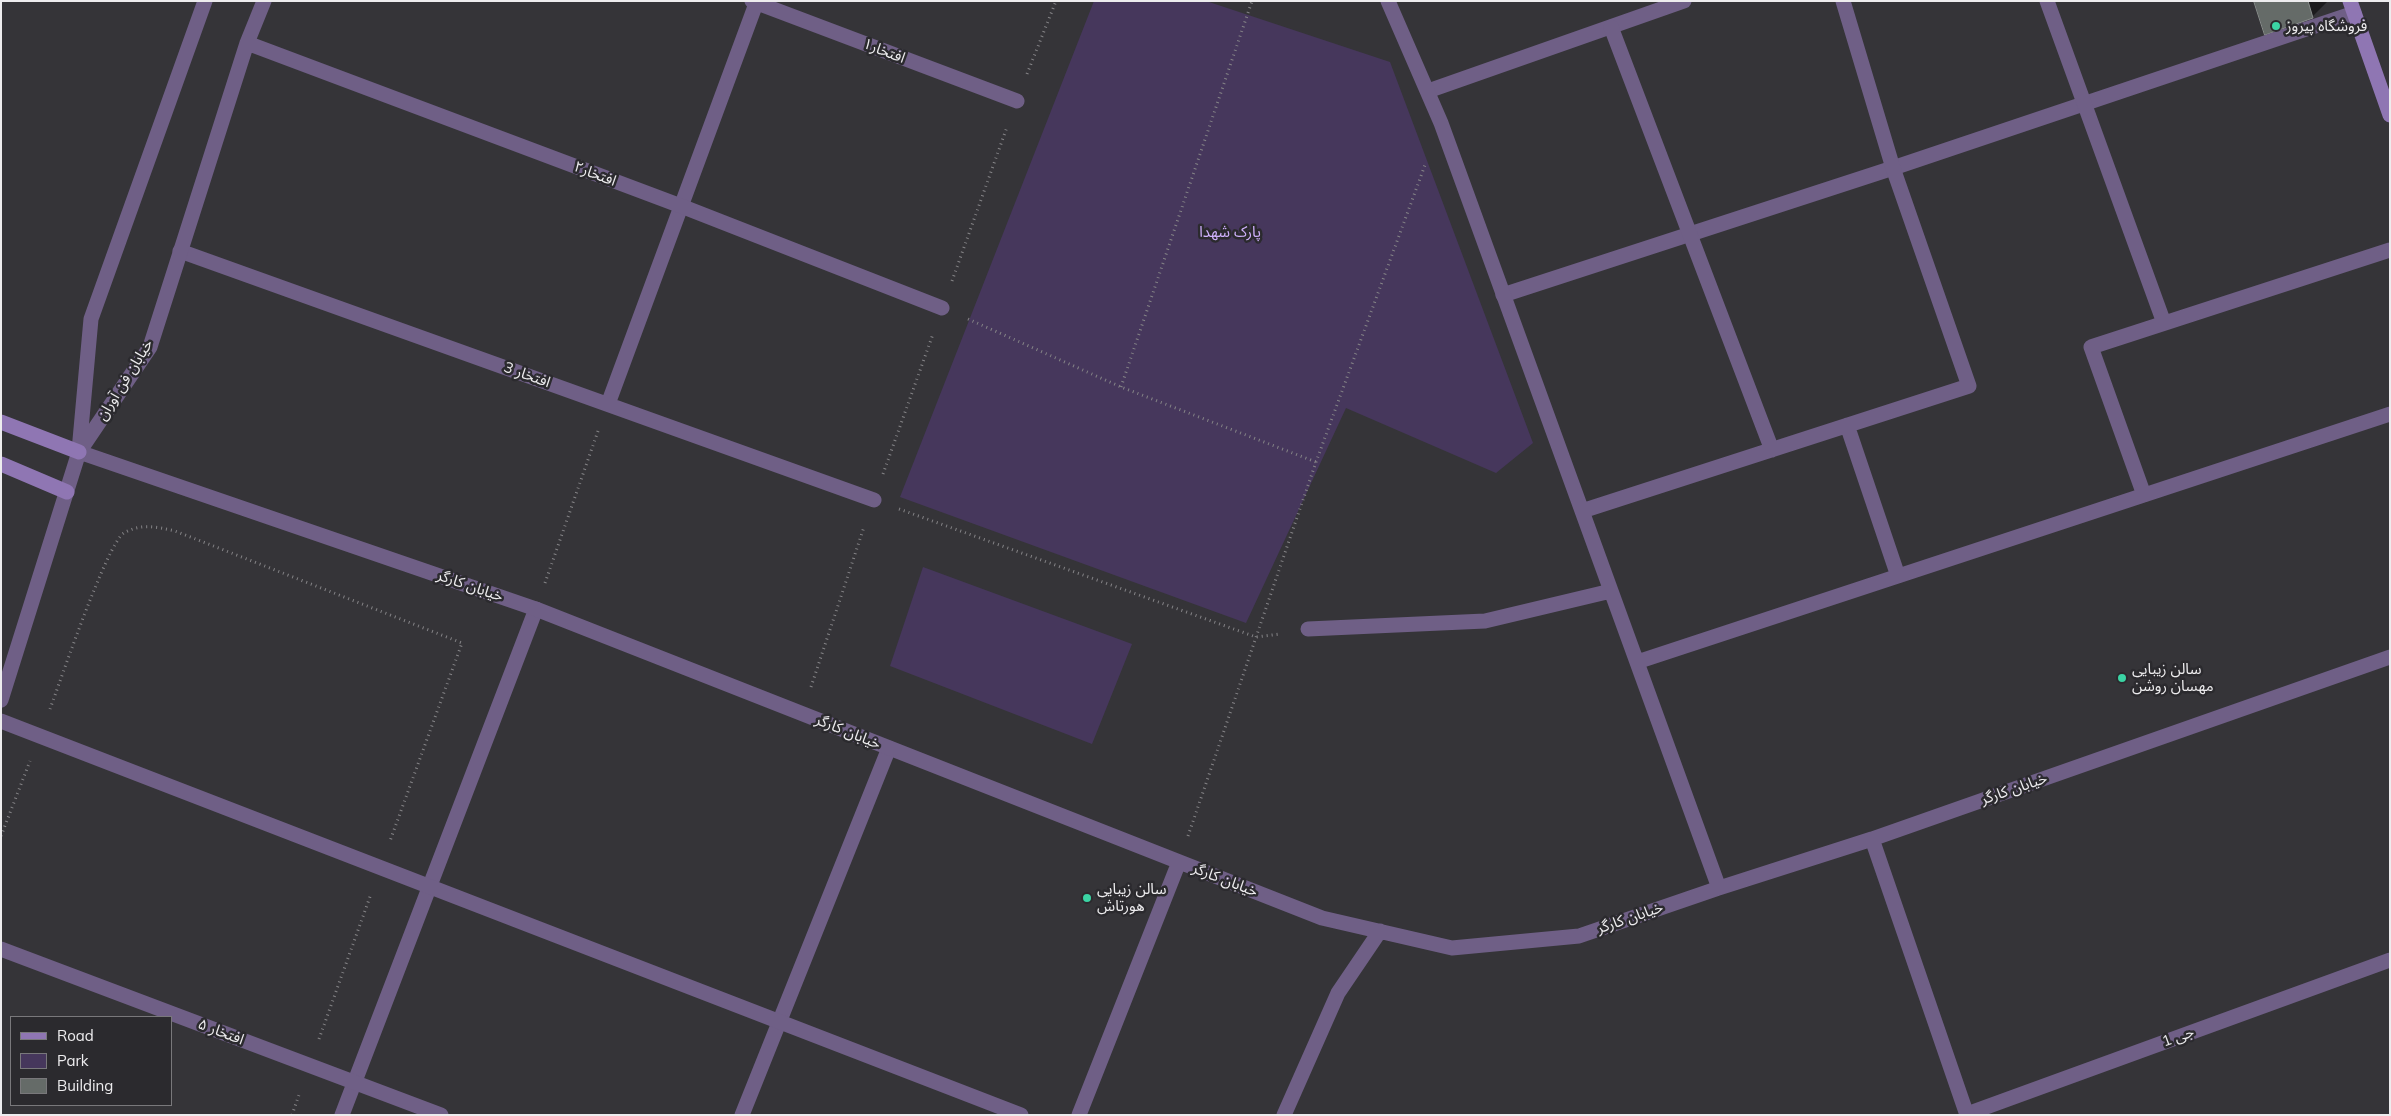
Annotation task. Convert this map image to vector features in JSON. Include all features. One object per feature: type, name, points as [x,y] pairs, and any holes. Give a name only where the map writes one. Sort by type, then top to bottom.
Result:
[{"type":"street","points":[[1,422],[79,452],[91,319],[205,1]]},
{"type":"street","name":"خیابان فن آوران","points":[[1,700],[79,452],[150,347],[247,44],[264,1]]},
{"type":"street","points":[[1388,1],[1441,123],[1719,888]]},
{"type":"street","points":[[1428,91],[1684,1]]},
{"type":"street","points":[[1582,511],[1968,386],[1893,168],[1843,1]]},
{"type":"street","points":[[2047,1],[2086,102],[2164,323]]},
{"type":"street","points":[[608,404],[755,2]]},
{"type":"street","name":"افتخار۱","points":[[755,2],[1017,101]]},
{"type":"street","points":[[1503,295],[1893,168],[2086,102],[2352,7],[2390,115]]},
{"type":"street","points":[[1611,26],[1772,450]]},
{"type":"street","name":"افتخار۲","points":[[247,44],[681,206],[942,308]]},
{"type":"street","points":[[2144,495],[2091,347],[2390,250]]},
{"type":"street","name":"افتخار 3","points":[[180,251],[874,500]]},
{"type":"street","points":[[1637,662],[2390,414]]},
{"type":"street","points":[[1847,426],[1898,576]]},
{"type":"street","name":"خیابان کارگر","points":[[79,452],[536,609],[1322,918],[1452,948],[1579,936],[1719,888],[1872,840],[2390,657]]},
{"type":"street","points":[[1,464],[66,492]]},
{"type":"street","points":[[1308,629],[1485,621],[1611,591]]},
{"type":"street","points":[[342,1115],[536,609]]},
{"type":"street","points":[[1,721],[429,887],[780,1020],[1022,1115]]},
{"type":"street","points":[[742,1115],[889,748]]},
{"type":"street","points":[[1872,840],[1967,1114]]},
{"type":"street","points":[[1079,1115],[1179,862]]},
{"type":"street","points":[[1284,1115],[1338,993],[1380,931]]},
{"type":"street","name":"افتخار ۵","points":[[1,948],[441,1115]]},
{"type":"street","name":"جی 1","points":[[1967,1114],[2390,960]]},
{"type":"path","points":[[802,714],[874,500],[942,308],[1017,101],[1056,1]]},
{"type":"path","points":[[1121,387],[1252,1]]},
{"type":"path","points":[[1179,862],[1316,462],[1441,123]]},
{"type":"path","points":[[942,308],[1121,387],[1316,462]]},
{"type":"path","points":[[536,609],[608,404]]},
{"type":"path","points":[[874,500],[1256,637],[1308,629]]},
{"type":"path","points":[[1,836],[107,557],[122,533],[147,525],[175,531],[462,642]]},
{"type":"green space","name":"پارک شهدا","points":[[1094,1],[1206,1],[1390,62],[1533,443],[1496,473],[1346,408],[1246,623],[900,497]]},
{"type":"green space","points":[[923,567],[1132,644],[1092,744],[890,666]]},
{"type":"building","name":"فروشگاه پیروز","points":[[2254,1],[2308,1],[2313,18],[2265,35]]},
{"type":"place","name":"فروشگاه پیروز","points":[[2276,26]]},
{"type":"place","name":"سالن زیبایی مهسان روشن","points":[[2122,678]]},
{"type":"place","name":"سالن زیبایی هورتاش","points":[[1087,898]]}]
